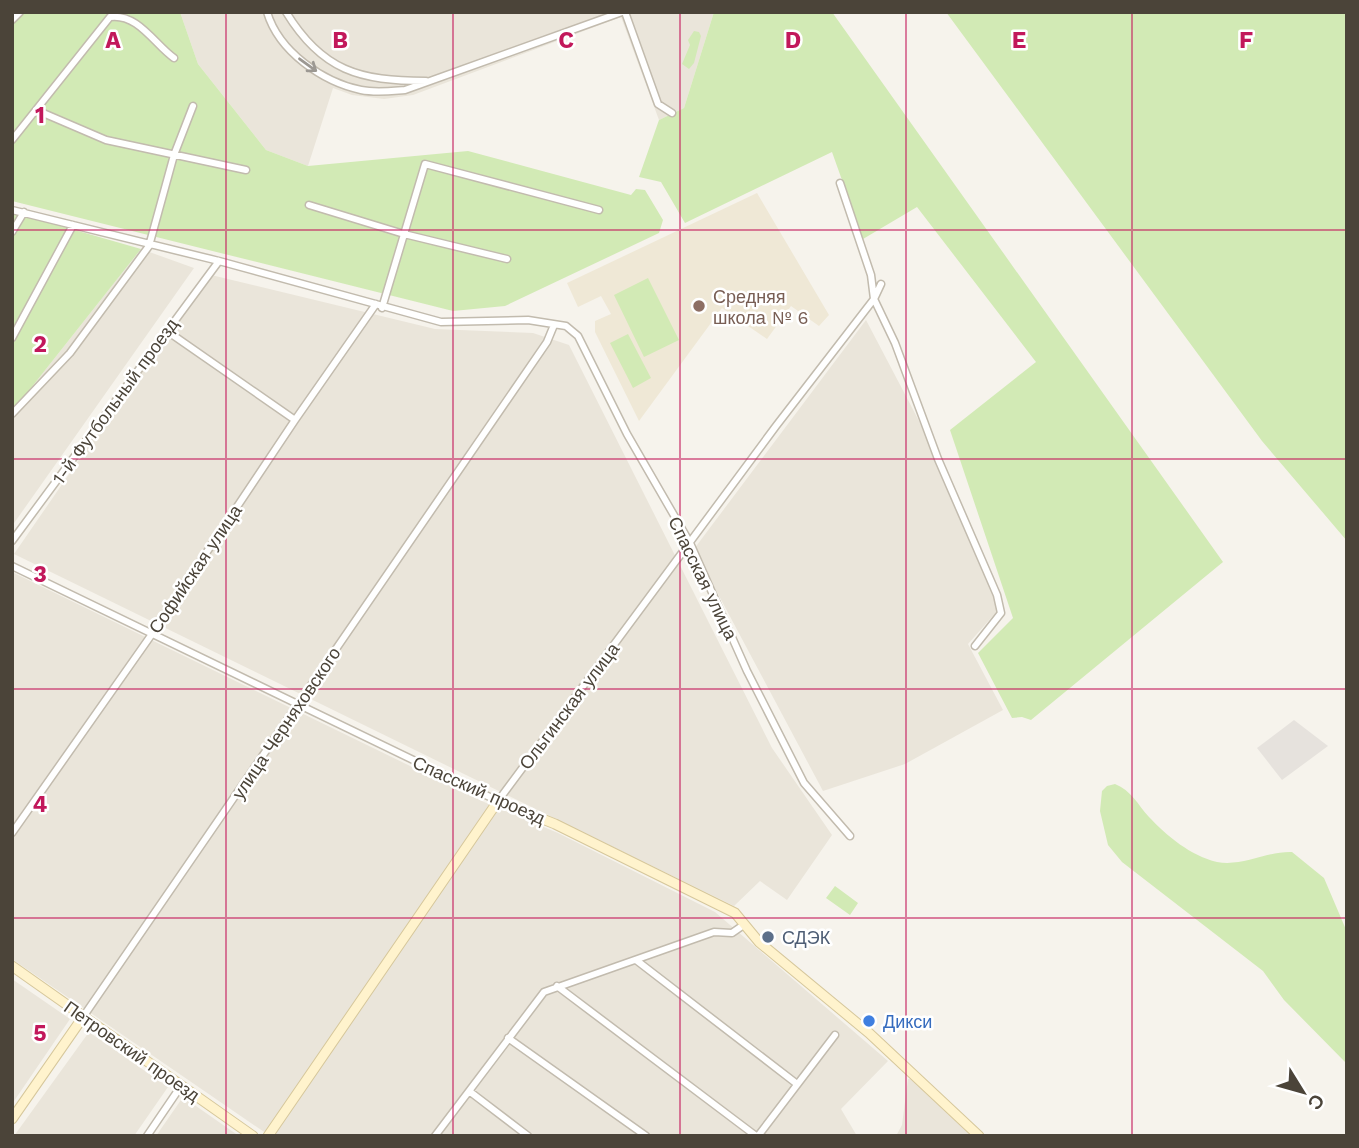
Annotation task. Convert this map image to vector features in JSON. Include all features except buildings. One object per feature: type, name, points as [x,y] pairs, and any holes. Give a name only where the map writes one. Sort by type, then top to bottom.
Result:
[{"type":"street","points":[[12,20],[20,12]]},
{"type":"street","points":[[267,12],[274,28],[301,61],[339,83],[361,90],[381,92],[405,90],[624,12],[659,104],[672,113]]},
{"type":"street","points":[[286,12],[299,33],[321,54],[347,70],[373,79],[431,81]]},
{"type":"street","points":[[12,140],[110,17],[126,18],[156,39],[174,58]]},
{"type":"street","points":[[12,414],[70,353],[149,246],[174,155],[193,107]]},
{"type":"street","points":[[36,110],[106,140],[246,170]]},
{"type":"street","name":"Софийская улица","points":[[12,833],[152,634],[295,420],[379,306],[425,164],[599,210]]},
{"type":"street","points":[[840,183],[871,275],[874,299],[895,343],[938,459],[997,595],[1002,613],[975,646]]},
{"type":"street","points":[[309,205],[507,259]]},
{"type":"street","points":[[12,210],[149,246],[219,261],[441,322],[528,320],[554,325]]},
{"type":"street","points":[[12,232],[24,212]]},
{"type":"street","points":[[12,338],[73,225]]},
{"type":"street","name":"1-й Футбольный проезд","points":[[12,541],[219,261]]},
{"type":"street","name":"Ольгинская улица","points":[[268,1136],[498,801],[874,299],[881,284]]},
{"type":"street","name":"Спасская улица","points":[[554,325],[566,326],[578,336],[627,434],[690,542],[747,671],[804,783],[850,836]]},
{"type":"street","name":"улица Черняховского","points":[[12,1119],[547,342],[554,325]]},
{"type":"street","points":[[167,331],[295,420]]},
{"type":"street","name":"Спасский проезд","points":[[12,566],[498,801],[555,824],[735,913],[759,942],[869,1033],[979,1136]]},
{"type":"street","points":[[435,1136],[544,992],[714,933],[732,933],[745,924]]},
{"type":"street","points":[[636,960],[797,1084]]},
{"type":"street","name":"Петровский проезд","points":[[12,966],[253,1136]]},
{"type":"street","points":[[557,986],[757,1136],[835,1035]]},
{"type":"street","points":[[508,1038],[646,1136]]},
{"type":"street","points":[[147,1136],[181,1086]]},
{"type":"street","points":[[469,1091],[528,1136]]},
{"type":"shaded area","points":[[180,12],[714,12],[684,108],[659,120],[621,17],[413,95],[384,99],[352,95],[333,88],[308,166],[266,150],[198,64]]},
{"type":"shaded area","name":"Средняя школа № 6","points":[[757,193],[829,315],[819,326],[791,306],[767,339],[722,308],[639,421],[595,332],[595,321],[611,314],[601,296],[578,307],[567,283]]},
{"type":"shaded area","points":[[141,249],[194,268],[12,526],[12,412]]},
{"type":"shaded area","points":[[207,274],[435,329],[533,333],[569,345],[772,748],[832,835],[787,900],[760,881],[734,906],[14,554]]},
{"type":"shaded area","points":[[866,320],[919,421],[999,609],[968,644],[1003,710],[905,764],[823,791],[694,549]]},
{"type":"shaded area","points":[[12,572],[484,802],[558,833],[715,912],[888,1061],[841,1109],[857,1136],[270,1136],[12,959]]},
{"type":"shaded area","points":[[1294,720],[1328,746],[1282,780],[1257,748]]},
{"type":"shaded area","points":[[12,979],[70,1019],[12,1104]]},
{"type":"shaded area","points":[[89,1032],[168,1087],[134,1136],[14,1136]]},
{"type":"shaded area","points":[[908,1079],[913,1079],[971,1136],[896,1136],[902,1125]]},
{"type":"shaded area","points":[[183,1097],[239,1136],[156,1136]]},
{"type":"green space","points":[[12,12],[180,12],[198,64],[266,150],[308,166],[468,151],[631,195],[636,189],[645,190],[663,220],[659,233],[505,306],[453,311],[12,201]]},
{"type":"green space","points":[[714,12],[832,12],[1223,562],[1031,720],[1012,718],[978,653],[1013,618],[950,430],[1036,362],[917,207],[863,239],[832,152],[685,223],[661,182],[639,177],[659,120],[684,108]]},
{"type":"green space","points":[[946,12],[1347,12],[1347,541],[1262,441]]},
{"type":"green space","points":[[694,31],[701,36],[694,63],[689,69],[682,64],[690,45],[688,40]]},
{"type":"green space","points":[[12,212],[141,249],[12,412]]},
{"type":"green space","points":[[648,278],[679,340],[644,357],[614,295]]},
{"type":"green space","points":[[628,334],[651,378],[633,388],[610,343]]},
{"type":"green space","points":[[1115,784],[1130,794],[1164,831],[1198,855],[1226,863],[1292,852],[1324,878],[1347,932],[1347,1064],[1284,1000],[1263,971],[1122,862],[1108,845],[1100,811],[1102,791]]},
{"type":"green space","points":[[835,886],[858,903],[850,915],[826,898]]},
{"type":"place","name":"Средняя школа № 6","points":[[699,306]]},
{"type":"place","name":"СДЭК","points":[[768,937]]},
{"type":"place","name":"Дикси","points":[[869,1021]]}]
